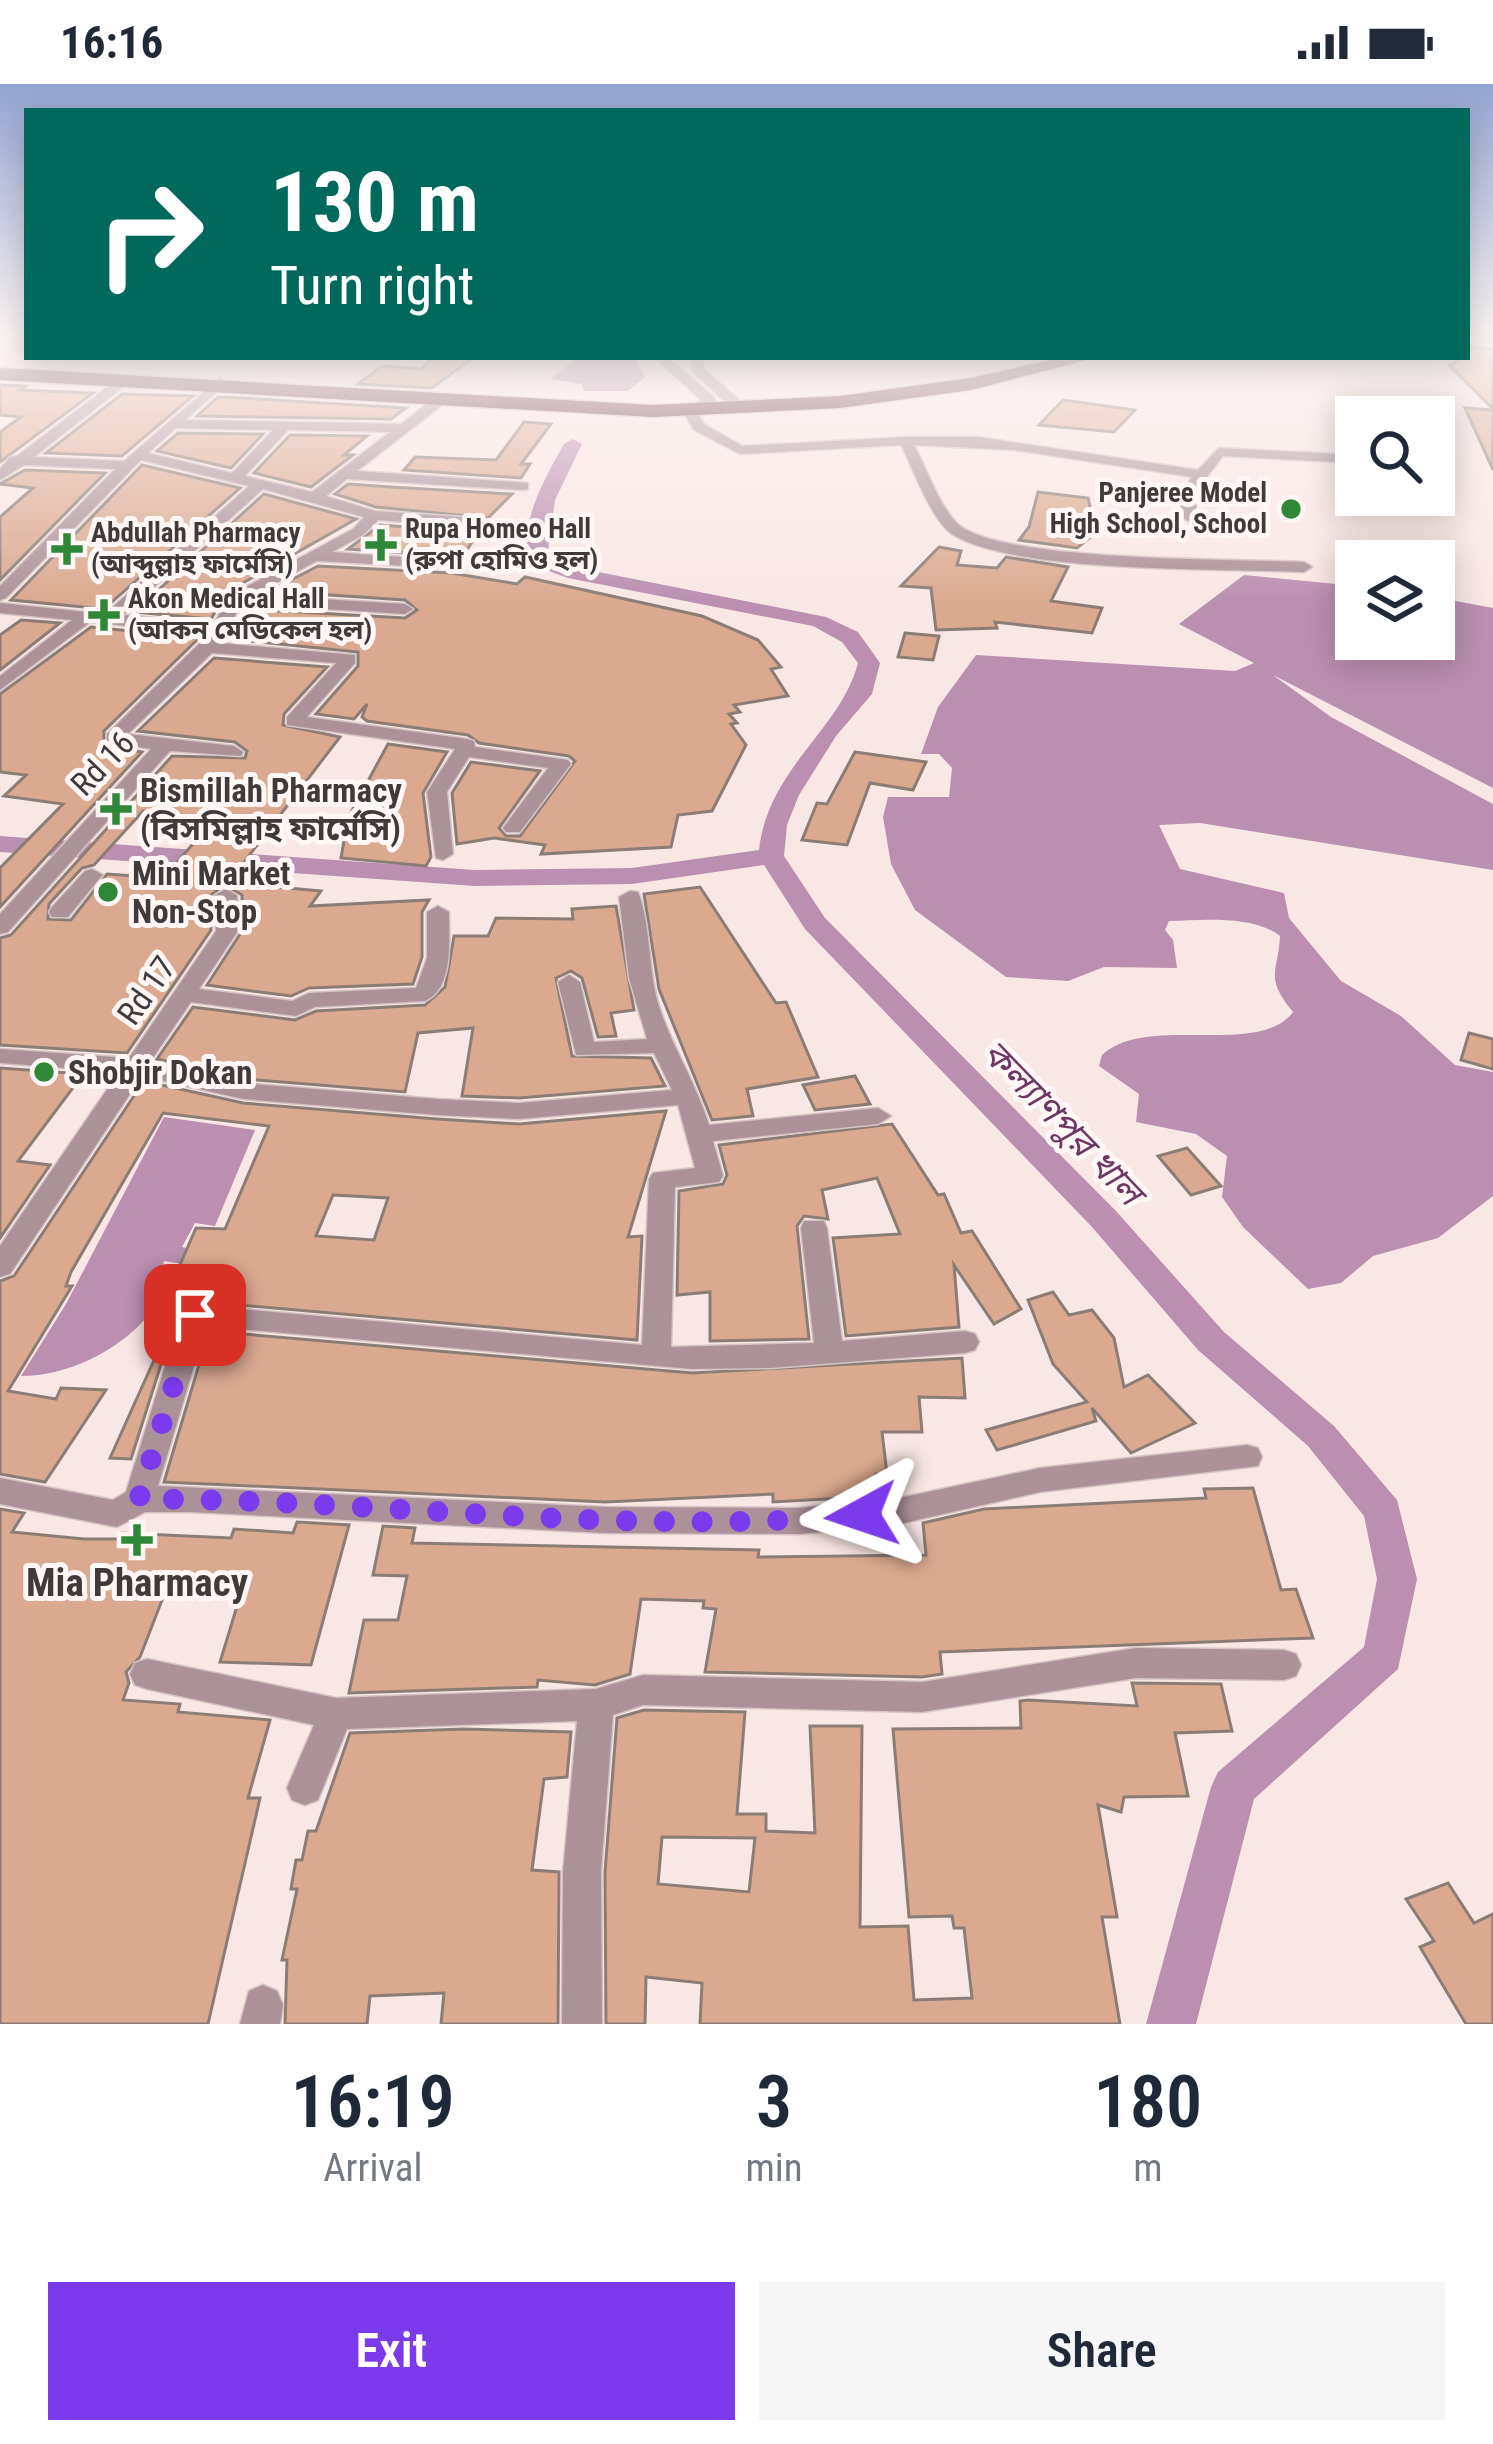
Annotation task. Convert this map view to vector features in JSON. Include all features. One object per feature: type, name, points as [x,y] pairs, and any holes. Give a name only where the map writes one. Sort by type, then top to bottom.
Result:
[{"type":"street","points":[[0,476],[69,423]]},
{"type":"street","points":[[315,497],[348,476],[410,423]]},
{"type":"street","points":[[696,423],[740,450],[905,441],[1016,445],[1082,461],[1199,474]]},
{"type":"street","points":[[0,596],[133,460],[175,424],[403,428]]},
{"type":"street","points":[[236,477],[283,427]]},
{"type":"street","points":[[905,441],[952,527],[1000,547],[1102,558],[1304,567]]},
{"type":"street","points":[[1188,516],[1190,491],[1199,474],[1225,451],[1335,458]]},
{"type":"street","points":[[0,459],[133,460],[236,477],[374,515],[479,523]]},
{"type":"street","points":[[348,476],[523,487]]},
{"type":"street","points":[[109,619],[261,483]]},
{"type":"street","points":[[235,599],[358,532],[374,515]]},
{"type":"street","points":[[318,556],[459,566]]},
{"type":"street","points":[[235,599],[404,609]]},
{"type":"street","name":"Rd 16","points":[[165,745],[114,738],[213,639],[235,599]]},
{"type":"street","points":[[0,608],[109,619],[350,658],[294,721],[467,745],[437,792],[443,854]]},
{"type":"street","points":[[0,685],[85,618]]},
{"type":"street","points":[[165,745],[235,752]]},
{"type":"street","name":"Rd 16","points":[[0,927],[165,745]]},
{"type":"street","points":[[463,751],[561,764],[513,828]]},
{"type":"street","points":[[60,912],[92,875]]},
{"type":"street","name":"Rd 17","points":[[0,1267],[57,1190],[133,1066],[227,931],[226,895]]},
{"type":"street","points":[[631,897],[640,992],[659,1045],[688,1096],[710,1176],[662,1179],[656,1357]]},
{"type":"street","points":[[183,994],[296,1009],[309,1000],[425,994],[438,958],[438,912]]},
{"type":"street","points":[[569,982],[584,1050],[659,1045]]},
{"type":"street","points":[[0,1056],[133,1066],[243,1091],[436,1107],[519,1111],[688,1096]]},
{"type":"street","points":[[699,1134],[878,1116]]},
{"type":"street","points":[[814,1228],[829,1351]]},
{"type":"street","points":[[139,1499],[195,1315],[335,1322],[656,1357],[965,1342]]},
{"type":"street","points":[[0,1491],[117,1514],[139,1499],[294,1501],[605,1520],[798,1521],[895,1512],[1040,1480],[1247,1456]]},
{"type":"street","points":[[147,1674],[336,1714],[596,1705],[643,1690],[922,1697],[1136,1663],[1284,1665]]},
{"type":"street","points":[[582,2024],[582,1872],[596,1705]]},
{"type":"street","points":[[305,1788],[336,1714]]},
{"type":"shaded area","points":[[1244,575],[1335,584],[1335,660],[1455,660],[1455,601],[1493,608],[1493,788],[1273,675],[1331,717],[1493,804],[1493,870],[1200,823],[1159,825],[1180,869],[1284,893],[1289,918],[1341,981],[1401,1016],[1455,1065],[1493,1072],[1493,1196],[1438,1238],[1373,1256],[1341,1283],[1308,1289],[1243,1227],[1222,1197],[1227,1156],[1196,1134],[1136,1122],[1139,1094],[1099,1066],[1102,1055],[1121,1043],[1146,1037],[1229,1035],[1277,1025],[1293,1012],[1276,982],[1280,936],[1242,922],[1169,921],[1165,930],[1173,940],[1177,968],[1104,967],[1068,981],[1006,977],[915,910],[891,864],[883,817],[888,797],[949,797],[952,768],[939,754],[921,754],[938,707],[976,655],[1235,671],[1254,663],[1179,624]]},
{"type":"shaded area","points":[[164,1117],[255,1130],[215,1226],[195,1223],[182,1247],[197,1250],[189,1265],[164,1261],[152,1311],[122,1341],[73,1367],[21,1376],[66,1304]]},
{"type":"building","points":[[13,423],[53,423],[0,462],[0,432]]},
{"type":"building","points":[[85,423],[162,423],[122,456],[46,453]]},
{"type":"building","points":[[524,423],[551,424],[521,464],[530,464],[521,478],[404,470],[415,457],[496,460]]},
{"type":"building","points":[[1041,423],[1123,423],[1114,432]]},
{"type":"building","points":[[1472,423],[1493,423],[1493,470]]},
{"type":"building","points":[[178,433],[263,434],[231,468],[157,451]]},
{"type":"building","points":[[290,435],[367,436],[344,455],[353,455],[311,487],[254,473]]},
{"type":"building","points":[[142,465],[240,488],[104,609],[11,600]]},
{"type":"building","points":[[25,470],[105,473],[0,580],[0,517],[33,488],[0,484]]},
{"type":"building","points":[[348,484],[512,494],[488,518],[376,507],[335,494]]},
{"type":"building","points":[[1038,492],[1088,498],[1096,533],[1077,548],[1019,540],[1029,527]]},
{"type":"building","points":[[264,494],[356,519],[227,592],[211,619],[134,612]]},
{"type":"building","points":[[380,525],[479,532],[462,557],[348,549]]},
{"type":"building","points":[[939,547],[961,551],[957,565],[997,568],[1006,557],[1068,567],[1051,601],[1102,608],[1092,633],[995,622],[997,628],[936,630],[931,588],[901,586]]},
{"type":"building","points":[[318,566],[451,573],[517,584],[525,577],[702,616],[758,640],[781,667],[771,669],[788,696],[734,705],[740,712],[729,714],[737,723],[731,724],[746,745],[712,811],[678,815],[671,847],[541,854],[545,845],[494,838],[457,844],[452,793],[471,762],[540,771],[499,828],[506,836],[520,836],[575,761],[569,756],[479,743],[468,735],[367,721],[362,717],[367,704],[354,719],[316,714],[358,666],[358,652],[228,639],[244,609],[405,618],[417,610],[405,600],[270,591]]},
{"type":"building","points":[[21,620],[60,623],[0,670],[0,635]]},
{"type":"building","points":[[91,627],[199,638],[104,731],[104,745],[142,752],[0,907],[0,868],[63,804],[4,796],[26,775],[0,772],[0,694]]},
{"type":"building","points":[[905,633],[939,636],[933,660],[898,657]]},
{"type":"building","points":[[214,658],[327,667],[284,714],[283,725],[340,737],[241,866],[266,869],[255,885],[321,891],[310,906],[429,900],[422,912],[422,957],[413,984],[309,988],[291,996],[207,985],[242,931],[242,895],[224,885],[211,895],[211,930],[127,1053],[0,1045],[0,938],[11,935],[172,756],[245,758],[247,751],[235,742],[138,731]],"holes":[[[143,811],[205,818],[188,835],[199,837],[163,878],[107,874],[71,920],[48,919],[49,904],[82,868],[94,865]]]},
{"type":"building","points":[[388,744],[447,752],[423,793],[431,857],[426,866],[341,858],[344,841],[336,840]]},
{"type":"building","points":[[855,752],[926,762],[913,790],[870,783],[847,845],[802,840],[817,803],[827,804]]},
{"type":"building","points":[[700,887],[776,1003],[786,1002],[818,1077],[747,1089],[753,1116],[712,1120],[659,989],[644,894]]},
{"type":"building","points":[[616,906],[634,1010],[611,1013],[616,1036],[598,1037],[582,978],[571,971],[556,978],[572,1056],[651,1058],[665,1086],[519,1098],[462,1096],[473,1028],[418,1033],[405,1092],[244,1079],[157,1059],[193,1007],[295,1020],[316,1011],[425,1005],[445,987],[454,936],[488,936],[496,918],[573,919],[572,909]]},
{"type":"building","points":[[1469,1033],[1493,1039],[1493,1069],[1461,1060]]},
{"type":"building","points":[[0,1068],[111,1076],[106,1083],[78,1081],[18,1161],[50,1165],[0,1238]]},
{"type":"building","points":[[855,1076],[870,1104],[815,1110],[803,1085]]},
{"type":"building","points":[[144,1081],[243,1103],[519,1124],[666,1111],[628,1237],[642,1236],[637,1340],[194,1301],[177,1314],[131,1459],[110,1458],[168,1329],[156,1322],[175,1267],[196,1228],[225,1229],[269,1126],[163,1113],[71,1272],[66,1286],[72,1286],[8,1391],[56,1399],[61,1388],[106,1390],[45,1482],[0,1474],[0,1281],[14,1276]],"holes":[[[333,1195],[388,1198],[374,1240],[316,1236]]]},
{"type":"building","points":[[892,1124],[938,1195],[944,1194],[961,1233],[972,1231],[1021,1309],[994,1324],[954,1265],[959,1327],[846,1336],[833,1238],[900,1234],[877,1178],[822,1190],[828,1219],[804,1216],[797,1226],[809,1339],[710,1341],[710,1292],[677,1295],[679,1191],[723,1184],[727,1175],[719,1145]]},
{"type":"building","points":[[1187,1148],[1221,1186],[1191,1195],[1158,1156]]},
{"type":"building","points":[[1053,1292],[1069,1315],[1092,1310],[1114,1338],[1124,1387],[1148,1375],[1195,1423],[1131,1453],[1092,1408],[1096,1421],[997,1450],[986,1430],[1087,1402],[1053,1364],[1028,1300]]},
{"type":"building","points":[[209,1331],[692,1373],[962,1358],[965,1398],[919,1397],[922,1432],[882,1432],[887,1474],[876,1474],[877,1496],[773,1502],[773,1494],[605,1502],[164,1482]]},
{"type":"building","points":[[1253,1488],[1281,1590],[1296,1589],[1313,1638],[940,1652],[942,1674],[922,1677],[705,1672],[716,1609],[703,1608],[704,1601],[641,1599],[630,1674],[595,1685],[538,1680],[537,1687],[349,1693],[364,1620],[398,1620],[407,1576],[373,1575],[383,1526],[415,1528],[412,1543],[759,1550],[758,1557],[926,1555],[923,1523],[984,1509],[1206,1498],[1204,1489]]},
{"type":"building","points":[[0,1509],[24,1513],[12,1532],[84,1539],[120,1539],[122,1533],[231,1538],[234,1529],[293,1533],[297,1522],[349,1525],[311,1665],[220,1662],[245,1580],[195,1576],[188,1596],[164,1595],[140,1657],[126,1672],[129,1683],[123,1700],[180,1704],[178,1712],[270,1720],[248,1798],[260,1798],[208,2024],[0,2024]]},
{"type":"building","points":[[1132,1683],[1221,1684],[1232,1731],[1175,1733],[1188,1796],[1124,1797],[1121,1812],[1098,1805],[1117,1917],[1102,1917],[1120,2024],[700,2024],[702,1983],[646,1977],[645,2024],[606,2024],[605,1872],[617,1718],[644,1710],[745,1712],[737,1814],[766,1814],[766,1831],[815,1833],[810,1726],[862,1726],[860,1927],[908,1926],[914,2000],[972,1998],[964,1928],[954,1928],[952,1916],[909,1917],[893,1729],[1021,1728],[1020,1701],[1028,1700],[1137,1706]],"holes":[[[662,1837],[755,1838],[749,1892],[658,1884]]]},
{"type":"building","points":[[571,1732],[567,1777],[544,1779],[532,1870],[559,1872],[558,2024],[441,2024],[444,1993],[370,1996],[367,2024],[285,2024],[287,1960],[282,1960],[297,1889],[291,1889],[296,1860],[302,1860],[308,1831],[316,1831],[350,1733]]},
{"type":"building","points":[[1448,1883],[1474,1923],[1493,1914],[1493,2024],[1466,2024],[1420,1947],[1434,1941],[1406,1899]]},
{"type":"waterway","name":"কল্যাণপুর খাল","points":[[573,444],[546,500],[538,529],[537,560],[568,572],[819,621],[850,637],[869,663],[861,694],[827,732],[787,795],[774,825],[771,856]]},
{"type":"waterway","points":[[0,844],[475,878],[632,876],[771,856]]},
{"type":"waterway","name":"কল্যাণপুর খাল","points":[[771,856],[815,923],[1104,1219],[1211,1341],[1321,1436],[1383,1511],[1397,1579],[1383,1656],[1234,1787],[1171,2024]]},
{"type":"place","name":"Panjeree Model High School, School","points":[[1291,509]]},
{"type":"place","name":"Rupa Homeo Hall (রুপা হোমিও হল)","points":[[381,545]]},
{"type":"place","name":"Abdullah Pharmacy (আব্দুল্লাহ ফার্মেসি)","points":[[67,549]]},
{"type":"place","name":"Akon Medical Hall (আকন মেডিকেল হল)","points":[[104,615]]},
{"type":"place","name":"Bismillah Pharmacy (বিসমিল্লাহ ফার্মেসি)","points":[[116,809]]},
{"type":"place","name":"Mini Market Non-Stop","points":[[108,892]]},
{"type":"place","name":"Shobjir Dokan","points":[[44,1072]]},
{"type":"place","name":"Mia Pharmacy","points":[[137,1540]]},
{"type":"route","points":[[195,1315],[139,1499],[294,1501],[443,1514],[605,1520],[798,1521],[862,1515]]}]
